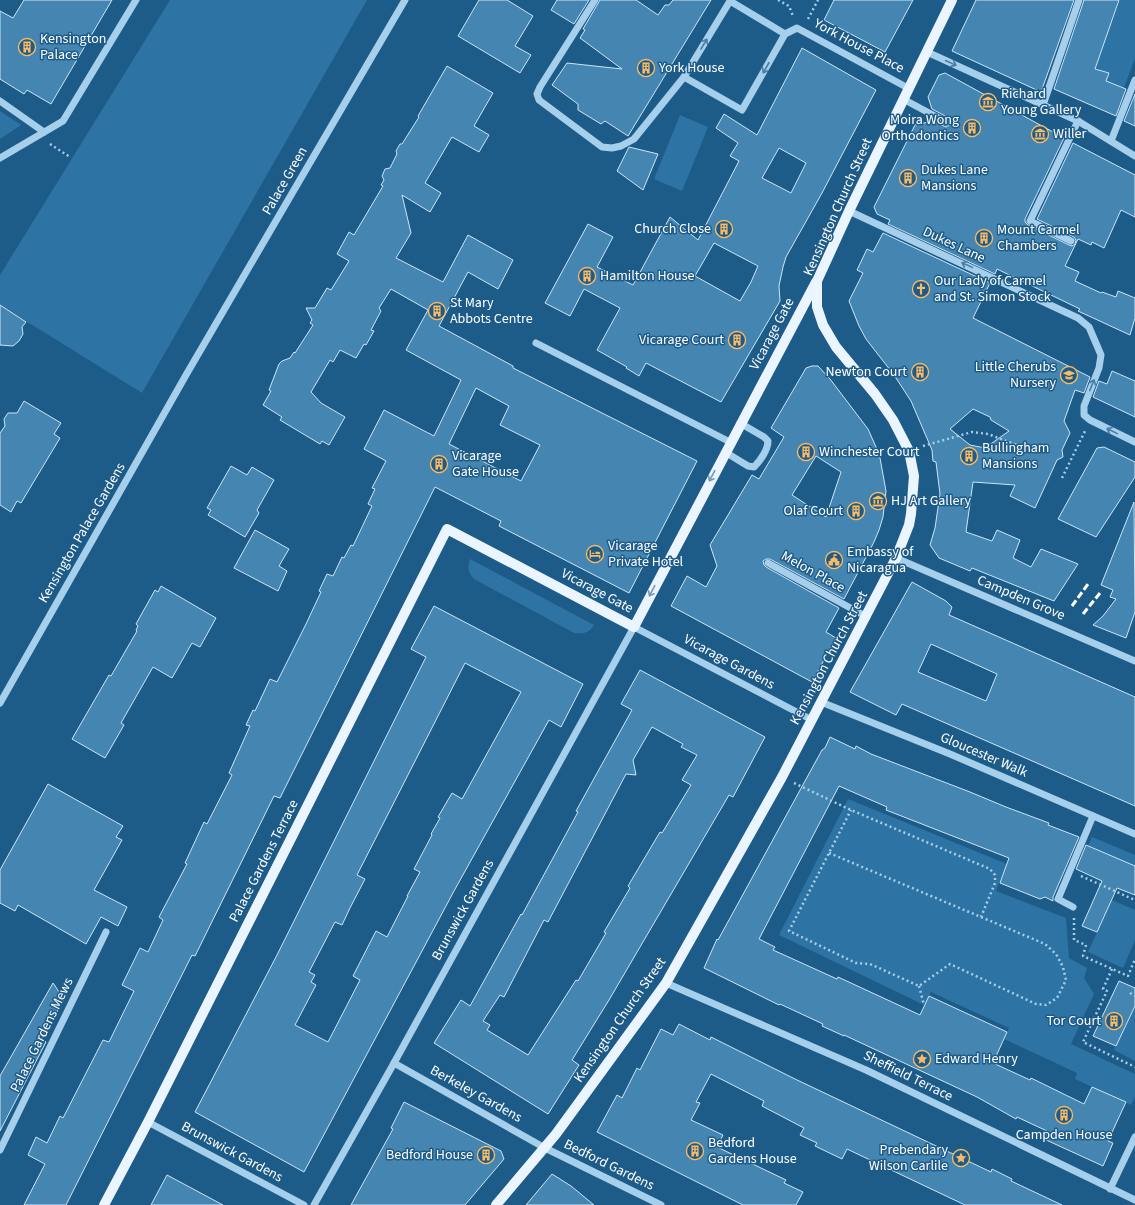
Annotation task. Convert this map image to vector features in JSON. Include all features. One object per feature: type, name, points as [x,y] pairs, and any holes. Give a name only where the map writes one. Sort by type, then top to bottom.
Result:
[{"type":"main road","name":"Kensington Church Street","points":[[496,1205],[556,1134],[666,983],[782,777],[867,617],[896,558],[909,525],[913,503],[914,476],[909,451],[893,420],[875,394],[836,347],[823,325],[817,307],[817,281],[849,210],[952,0]]},
{"type":"main road","name":"Vicarage Gate","points":[[447,529],[634,627],[740,423],[817,281]]},
{"type":"main road","name":"Palace Gardens Terrace","points":[[104,1205],[148,1122],[447,529]]},
{"type":"street","points":[[0,159],[63,121],[136,0]]},
{"type":"street","name":"Palace Green","points":[[186,375],[405,0]]},
{"type":"street","points":[[595,0],[537,94],[539,100],[602,147],[612,148],[621,146],[634,139],[684,77],[730,0],[785,34]]},
{"type":"street","points":[[1043,105],[1079,0]]},
{"type":"street","points":[[684,77],[742,110],[785,34],[799,29]]},
{"type":"street","name":"York House Place","points":[[799,29],[908,88]]},
{"type":"street","points":[[927,52],[1078,121],[1135,156]]},
{"type":"street","points":[[1111,141],[1135,80]]},
{"type":"street","points":[[903,99],[946,122]]},
{"type":"street","points":[[0,101],[40,134]]},
{"type":"street","points":[[1071,241],[1030,221],[1078,121]]},
{"type":"street","name":"Dukes Lane","points":[[849,210],[1078,318],[1089,327],[1101,355],[1099,368],[1084,406],[1084,415],[1090,420]]},
{"type":"street","points":[[536,343],[730,442]]},
{"type":"street","name":"Kensington Palace Gardens","points":[[0,703],[186,375]]},
{"type":"street","points":[[1090,420],[1135,442]]},
{"type":"street","points":[[725,452],[748,466],[754,467],[768,445],[768,441],[764,437],[740,423]]},
{"type":"street","name":"Campden Grove","points":[[896,558],[1135,661]]},
{"type":"street","name":"Melon Place","points":[[768,563],[867,617]]},
{"type":"street","name":"Vicarage Gardens","points":[[634,627],[812,720]]},
{"type":"street","name":"Brunswick Gardens","points":[[314,1205],[394,1063],[634,627]]},
{"type":"street","name":"Gloucester Walk","points":[[821,702],[950,754],[1135,834]]},
{"type":"street","points":[[1073,907],[1058,899],[1093,816]]},
{"type":"street","name":"Palace Gardens Mews","points":[[0,1150],[106,932]]},
{"type":"street","name":"Sheffield Terrace","points":[[666,983],[866,1070],[1135,1200]]},
{"type":"street","name":"Berkeley Gardens","points":[[394,1063],[545,1148]]},
{"type":"street","name":"Brunswick Gardens","points":[[148,1122],[304,1205]]},
{"type":"street","points":[[1110,1188],[1135,1137]]},
{"type":"street","name":"Bedford Gardens","points":[[545,1148],[662,1205]]},
{"type":"path","points":[[778,0],[789,6]]},
{"type":"path","points":[[799,29],[818,0]]},
{"type":"path","points":[[40,134],[70,156]]},
{"type":"path","points":[[1062,478],[1090,420]]},
{"type":"path","points":[[909,451],[972,432],[988,434],[1022,447]]},
{"type":"path","points":[[782,777],[851,810],[990,869],[995,875],[995,883],[981,917]]},
{"type":"path","points":[[851,810],[789,932],[856,963],[870,964],[919,986]]},
{"type":"path","points":[[830,853],[1045,944],[1056,954],[1063,967],[1066,980],[1057,998],[1046,1005],[1036,1004],[950,964],[919,986]]},
{"type":"path","points":[[1070,872],[1135,900]]},
{"type":"path","points":[[1073,907],[1074,940],[1086,945],[1083,956],[1128,976],[1135,959]]},
{"type":"path","points":[[1112,969],[1103,989],[1107,991],[1083,1042],[1135,1067]]},
{"type":"path","points":[[919,986],[924,1005]]},
{"type":"path","points":[[1130,993],[1135,996]]},
{"type":"shaded area","points":[[170,0],[367,0],[142,393],[0,305],[0,275]]},
{"type":"shaded area","points":[[1120,0],[1135,0],[1135,58],[1124,88],[1106,81],[1109,73],[1094,68]]},
{"type":"shaded area","points":[[0,111],[21,125],[0,139]]},
{"type":"shaded area","points":[[680,115],[708,127],[682,191],[654,179]]},
{"type":"shaded area","points":[[470,559],[594,625],[586,632],[574,633],[474,579],[469,570]]},
{"type":"shaded area","points":[[848,799],[1007,864],[996,891],[1066,918],[1069,958],[1087,968],[1084,978],[1094,994],[1071,1044],[1135,1074],[1135,1097],[1131,1105],[1075,1079],[1077,1073],[1004,1039],[1009,1028],[931,992],[924,1005],[779,935]]},
{"type":"shaded area","points":[[1092,837],[1135,855],[1135,866],[1088,846]]},
{"type":"shaded area","points":[[1112,900],[1135,910],[1135,940],[1123,968],[1088,952]]},
{"type":"shaded area","points":[[1135,1006],[1135,1061],[1114,1050]]},
{"type":"building","name":"Kensington Palace","points":[[24,0],[112,0],[51,104],[27,90],[24,94],[0,79],[0,11],[13,18]]},
{"type":"building","points":[[479,0],[507,0],[533,16],[515,46],[531,55],[520,73],[458,36]]},
{"type":"building","points":[[557,0],[589,0],[574,24],[551,10]]},
{"type":"building","name":"York House","points":[[600,0],[636,0],[658,15],[665,5],[669,5],[673,0],[711,0],[628,136],[605,121],[601,124],[578,110],[578,104],[552,85],[567,63],[622,69],[580,38],[585,30],[583,29]]},
{"type":"building","points":[[834,0],[913,0],[885,52],[824,20]]},
{"type":"building","points":[[976,0],[1074,0],[1041,92],[952,51]]},
{"type":"building","points":[[1084,0],[1119,0],[1095,69],[1109,73],[1106,81],[1126,89],[1116,116],[1054,89]]},
{"type":"building","points":[[802,48],[876,90],[822,193],[786,257],[779,286],[780,301],[721,402],[646,363],[639,376],[626,368],[627,367],[597,350],[620,308],[584,289],[570,316],[545,303],[588,224],[613,237],[597,267],[633,285],[670,217],[698,240],[739,161],[730,156],[738,143],[716,128],[724,114],[757,135]],"holes":[[[779,148],[806,163],[791,193],[762,178]],[[714,243],[758,266],[740,301],[695,276]]]},
{"type":"building","points":[[447,66],[493,93],[474,126],[489,135],[479,152],[452,137],[425,183],[441,193],[430,212],[402,195],[411,233],[396,258],[443,282],[468,235],[513,260],[498,289],[468,272],[439,326],[513,366],[513,368],[697,461],[629,593],[499,526],[501,521],[435,487],[280,798],[274,796],[195,956],[192,955],[66,1205],[24,1205],[45,1164],[28,1155],[36,1137],[47,1143],[60,1116],[63,1118],[103,1040],[109,1042],[134,991],[122,985],[140,948],[148,952],[163,920],[159,917],[187,864],[185,863],[204,822],[207,824],[232,775],[229,773],[250,726],[246,725],[253,710],[255,711],[270,679],[277,682],[321,592],[319,591],[327,574],[333,576],[342,557],[344,558],[351,545],[353,546],[372,506],[368,504],[375,489],[372,488],[386,461],[364,449],[384,410],[434,436],[461,380],[406,350],[428,310],[391,289],[379,308],[381,311],[371,330],[374,331],[356,358],[340,350],[333,362],[330,360],[311,392],[321,403],[345,417],[329,445],[322,441],[320,444],[280,420],[282,417],[263,405],[271,391],[269,390],[279,364],[290,358],[294,352],[295,353],[313,325],[310,323],[312,320],[306,308],[315,308],[327,288],[331,290],[349,261],[337,254],[349,232],[354,235],[383,186],[381,185],[384,180],[382,176],[385,169],[390,168],[397,154],[396,151],[419,117],[418,116]],"holes":[[[476,388],[509,406],[500,425],[540,445],[521,481],[449,444]]]},
{"type":"building","points":[[945,73],[1064,138],[1025,219],[1025,222],[1028,225],[1069,245],[1072,246],[1075,244],[1076,240],[1074,237],[1037,219],[1073,143],[1135,175],[1135,217],[1121,210],[1104,248],[1092,242],[1091,245],[1078,239],[1065,266],[1079,272],[1075,281],[1101,293],[1102,292],[1116,297],[1118,291],[1135,298],[1135,318],[1130,335],[1078,311],[1080,309],[997,269],[995,274],[888,224],[890,220],[877,214],[874,207],[915,125],[933,121],[946,127],[951,124],[949,118],[932,109],[928,97],[939,75]]},
{"type":"building","points":[[1135,94],[1135,126],[1124,121]]},
{"type":"building","points":[[629,147],[658,154],[643,190],[617,171]]},
{"type":"building","points":[[883,233],[990,283],[973,318],[1090,377],[1084,393],[1075,390],[1064,421],[1070,433],[1062,450],[1063,457],[1057,460],[1035,508],[1010,496],[1015,485],[973,482],[966,532],[992,541],[997,530],[1020,540],[1013,558],[1031,567],[1041,549],[1078,564],[1054,601],[972,568],[970,571],[939,558],[930,545],[935,528],[940,494],[936,462],[933,461],[932,450],[911,401],[894,375],[866,339],[849,301],[863,273],[857,270],[867,249],[873,252]],"holes":[[[973,409],[990,417],[991,420],[1009,431],[985,448],[970,445],[950,429]]]},
{"type":"building","points":[[0,305],[26,322],[22,327],[23,334],[19,341],[13,346],[0,345]]},
{"type":"building","points":[[818,366],[830,379],[868,429],[880,458],[886,491],[883,517],[879,530],[844,599],[770,559],[763,561],[766,567],[839,608],[826,632],[836,638],[812,682],[671,606],[687,576],[706,587],[717,566],[710,545],[752,475],[759,479],[784,437],[771,428],[806,368]],"holes":[[[816,456],[841,472],[826,517],[792,495]]]},
{"type":"building","points":[[1112,371],[1135,381],[1135,417],[1093,397],[1099,381],[1107,384]]},
{"type":"building","points":[[24,401],[61,423],[54,434],[60,438],[21,503],[17,501],[11,512],[0,505],[0,433],[5,426],[4,419],[8,413],[17,413]]},
{"type":"building","points":[[1104,447],[1135,462],[1135,477],[1096,537],[1058,519],[1097,448]]},
{"type":"building","points":[[231,466],[247,475],[252,467],[274,480],[257,510],[259,513],[245,537],[208,515],[211,510],[207,508]]},
{"type":"building","points":[[1134,502],[1135,612],[1126,638],[1093,625],[1103,616],[1116,599],[1110,597],[1113,590],[1101,585]]},
{"type":"building","points":[[255,530],[289,549],[279,566],[287,571],[278,591],[234,568]]},
{"type":"building","points":[[912,582],[946,601],[952,607],[949,615],[1135,697],[1135,806],[902,704],[896,715],[850,692]],"holes":[[[931,644],[997,674],[986,701],[918,672]]]},
{"type":"building","points":[[161,586],[216,618],[200,647],[192,643],[172,678],[153,667],[121,723],[124,725],[105,758],[72,739],[109,675],[111,676],[137,631],[138,626],[136,624],[155,590],[158,592]]},
{"type":"building","points":[[434,606],[583,684],[561,727],[549,720],[454,891],[304,1172],[195,1112],[277,955],[426,657],[411,649]],"holes":[[[465,663],[521,692],[462,799],[452,793],[438,817],[440,818],[414,869],[420,872],[387,937],[376,931],[353,976],[360,980],[328,1042],[295,1025],[316,985],[311,982],[315,975],[309,972],[335,922],[342,925],[365,879],[357,875]]]},
{"type":"building","points":[[640,670],[765,737],[733,797],[729,795],[609,1000],[572,1060],[579,1065],[548,1114],[434,1043],[461,1000],[470,1006],[521,914],[522,915],[578,812],[576,811],[632,710],[621,704]],"holes":[[[652,727],[683,744],[681,747],[697,755],[682,780],[691,785],[662,833],[660,832],[628,886],[630,888],[604,932],[606,933],[578,981],[576,980],[528,1055],[487,1030],[490,1025],[483,1021],[500,995],[504,997],[544,920],[548,922],[626,774],[636,775],[633,760]]]},
{"type":"building","points":[[830,737],[855,749],[856,746],[871,754],[1049,823],[1048,825],[1079,837],[1053,897],[1053,901],[1045,897],[1040,899],[1000,883],[1009,858],[886,810],[887,807],[839,786],[759,939],[775,947],[773,950],[837,979],[838,977],[920,1015],[929,996],[1007,1032],[993,1063],[1030,1080],[1031,1078],[1084,1104],[1092,1087],[1126,1102],[1108,1141],[1113,1143],[1103,1166],[1044,1139],[1047,1131],[1017,1117],[1016,1119],[977,1097],[822,1026],[823,1024],[780,1004],[779,1005],[704,968],[717,939],[718,940]]},
{"type":"building","points":[[48,784],[123,826],[116,837],[122,840],[94,890],[127,907],[118,926],[101,917],[86,944],[18,905],[15,911],[0,903],[0,870]]},
{"type":"building","points":[[1086,845],[1135,866],[1135,895],[1117,888],[1097,932],[1082,926],[1102,881],[1076,869]]},
{"type":"building","name":"Tor Court","points":[[1119,981],[1135,988],[1135,1006],[1116,1046],[1093,1036]]},
{"type":"building","points":[[53,983],[64,999],[42,1039],[46,1042],[0,1131],[0,1076]]},
{"type":"building","points":[[679,1024],[710,1040],[711,1037],[795,1079],[991,1172],[992,1169],[1012,1179],[1011,1181],[1062,1205],[965,1205],[847,1149],[842,1159],[815,1146],[817,1143],[800,1135],[804,1128],[762,1106],[764,1101],[711,1074],[696,1102],[700,1103],[691,1120],[723,1135],[717,1147],[786,1180],[784,1183],[803,1192],[796,1205],[743,1205],[597,1132],[617,1095],[622,1098],[637,1068],[640,1070],[661,1029],[673,1035]]},
{"type":"building","points":[[404,1102],[501,1151],[504,1159],[465,1205],[351,1205],[393,1129],[391,1128]]},
{"type":"building","points":[[552,1174],[571,1186],[594,1205],[526,1205]]},
{"type":"building","points":[[167,1175],[223,1205],[151,1205]]},
{"type":"railway","points":[[1072,606],[1088,584]]},
{"type":"railway","points":[[1083,614],[1100,593]]},
{"type":"place","name":"Kensington Palace","points":[[27,47]]},
{"type":"place","name":"York House","points":[[646,68]]},
{"type":"place","name":"Richard Young Gallery","points":[[988,102]]},
{"type":"place","name":"Moira Wong Orthodontics","points":[[972,128]]},
{"type":"place","name":"Willer","points":[[1040,134]]},
{"type":"place","name":"Dukes Lane Mansions","points":[[908,178]]},
{"type":"place","name":"Church Close","points":[[724,229]]},
{"type":"place","name":"Mount Carmel Chambers","points":[[984,238]]},
{"type":"place","name":"Hamilton House","points":[[587,276]]},
{"type":"place","name":"Our Lady of Carmel and St. Simon Stock","points":[[921,289]]},
{"type":"place","name":"St Mary Abbots Centre","points":[[437,311]]},
{"type":"place","name":"Vicarage Court","points":[[737,340]]},
{"type":"place","name":"Newton Court","points":[[920,372]]},
{"type":"place","name":"Little Cherubs Nursery","points":[[1069,375]]},
{"type":"place","name":"Winchester Court","points":[[806,452]]},
{"type":"place","name":"Bullingham Mansions","points":[[969,456]]},
{"type":"place","name":"Vicarage Gate House","points":[[439,464]]},
{"type":"place","name":"HJ Art Gallery","points":[[878,501]]},
{"type":"place","name":"Olaf Court","points":[[856,511]]},
{"type":"place","name":"Vicarage Private Hotel","points":[[595,554]]},
{"type":"place","name":"Embassy of Nicaragua","points":[[834,560]]},
{"type":"place","name":"Tor Court","points":[[1114,1021]]},
{"type":"place","name":"Edward Henry","points":[[922,1059]]},
{"type":"place","name":"Campden House","points":[[1064,1115]]},
{"type":"place","name":"Bedford Gardens House","points":[[695,1151]]},
{"type":"place","name":"Bedford House","points":[[486,1155]]},
{"type":"place","name":"Prebendary Wilson Carlile","points":[[961,1158]]}]
